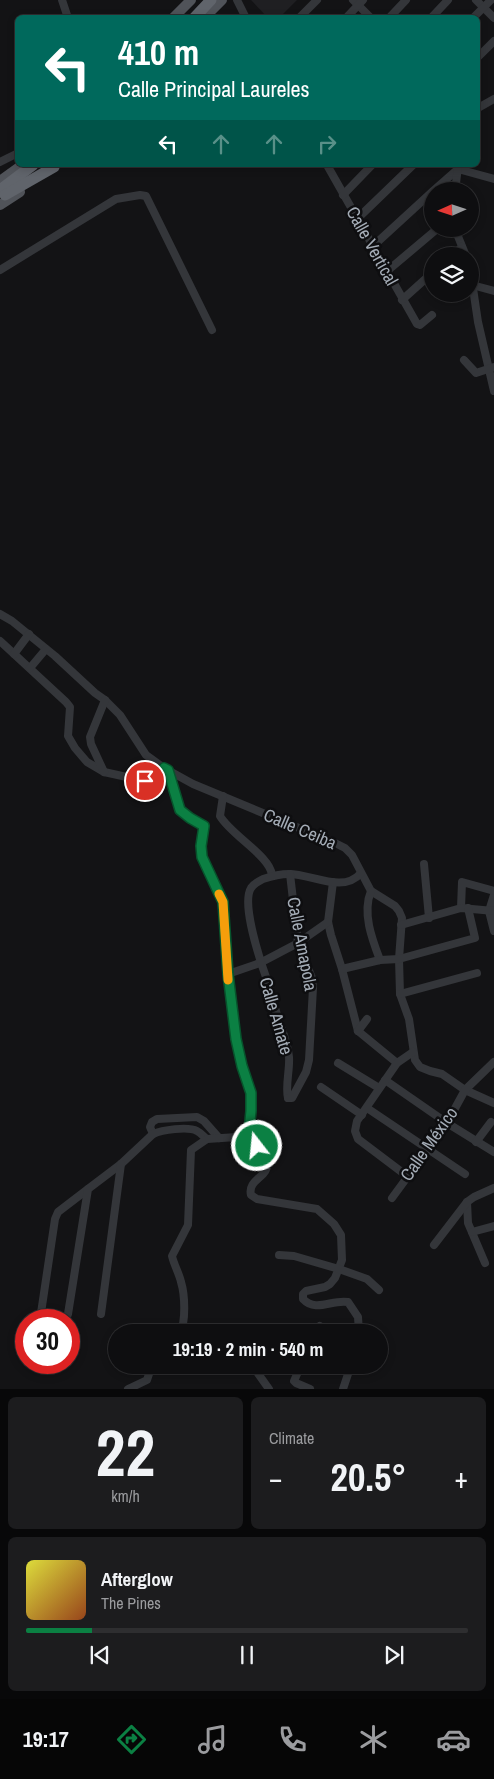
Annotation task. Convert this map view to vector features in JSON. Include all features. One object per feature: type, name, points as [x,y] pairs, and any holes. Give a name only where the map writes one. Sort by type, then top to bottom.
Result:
[{"type":"highway","points":[[187,15],[201,0]]},
{"type":"highway","points":[[197,15],[211,0]]},
{"type":"highway","points":[[2,198],[31,167]]},
{"type":"highway","points":[[2,198],[49,167]]},
{"type":"main road","points":[[177,15],[191,0]]},
{"type":"main road","points":[[207,15],[222,0]]},
{"type":"main road","points":[[0,181],[19,167]]},
{"type":"main road","points":[[0,214],[2,198]]},
{"type":"street","points":[[62,0],[67,15]]},
{"type":"street","points":[[237,0],[244,15]]},
{"type":"street","points":[[302,15],[317,0]]},
{"type":"street","points":[[392,15],[406,0]]},
{"type":"street","points":[[433,15],[448,0]]},
{"type":"street","points":[[476,0],[494,18]]},
{"type":"street","points":[[476,15],[491,0]]},
{"type":"street","points":[[348,15],[358,2],[369,15]]},
{"type":"street","points":[[480,56],[494,41]]},
{"type":"street","points":[[480,107],[494,99]]},
{"type":"street","points":[[0,162],[15,154]]},
{"type":"street","name":"Calle Vertical","points":[[328,167],[386,272],[418,325],[432,315]]},
{"type":"street","points":[[343,195],[370,167]]},
{"type":"street","points":[[357,219],[411,167]]},
{"type":"street","points":[[458,167],[494,178]]},
{"type":"street","points":[[456,182],[458,167]]},
{"type":"street","points":[[443,182],[458,167]]},
{"type":"street","points":[[0,270],[116,199],[140,194],[146,196],[212,330]]},
{"type":"street","points":[[372,247],[424,200]]},
{"type":"street","points":[[386,272],[426,238]]},
{"type":"street","points":[[458,238],[462,247]]},
{"type":"street","points":[[402,300],[424,280]]},
{"type":"street","points":[[479,287],[494,291]]},
{"type":"street","points":[[476,302],[491,368],[494,391]]},
{"type":"street","points":[[464,360],[474,372],[491,368]]},
{"type":"street","name":"Calle Ceiba","points":[[0,614],[12,621],[95,693],[106,700],[120,715],[146,755],[166,769],[193,784],[345,848],[352,855],[371,891],[400,911],[401,925]]},
{"type":"street","points":[[14,654],[28,634]]},
{"type":"street","points":[[0,641],[70,707],[68,736],[87,762],[104,772],[145,781],[156,780],[166,769],[180,810],[204,826],[201,846],[202,857],[223,902],[228,974],[236,1039],[251,1093],[249,1131],[266,1161],[267,1168],[251,1185],[251,1195],[257,1199],[317,1209],[334,1224],[341,1235],[342,1252],[339,1269],[330,1284],[316,1290],[306,1291],[303,1294],[303,1299],[307,1304],[314,1306],[322,1306],[341,1300],[348,1302],[358,1317],[358,1324]]},
{"type":"street","points":[[30,668],[46,649]]},
{"type":"street","points":[[104,772],[91,744],[90,737],[106,700]]},
{"type":"street","points":[[223,796],[220,816],[226,826],[255,851],[271,870],[272,876],[290,874],[333,882],[348,882],[357,878],[361,873]]},
{"type":"street","points":[[424,864],[429,918]]},
{"type":"street","name":"Calle Amapola","points":[[288,1098],[292,1098],[306,1072],[312,1027],[312,978],[298,943],[290,874]]},
{"type":"street","name":"Calle Amate","points":[[272,876],[259,881],[251,889],[249,896],[250,925],[260,963],[286,1039],[289,1056],[288,1098]]},
{"type":"street","points":[[333,882],[328,922],[358,1031],[397,1063]]},
{"type":"street","points":[[342,969],[380,960],[398,959],[475,938],[465,908],[462,882],[494,893],[492,911],[494,931]]},
{"type":"street","points":[[371,891],[368,901],[369,926],[380,960]]},
{"type":"street","points":[[492,911],[465,908],[401,925],[398,959],[400,994],[409,1019],[415,1060],[420,1067],[442,1074],[465,1090],[494,1102]]},
{"type":"street","points":[[228,974],[260,963],[298,943],[328,922]]},
{"type":"street","points":[[400,994],[477,973]]},
{"type":"street","points":[[358,1031],[368,1019]]},
{"type":"street","points":[[407,1176],[358,1139],[355,1131],[357,1121],[397,1063],[413,1052]]},
{"type":"street","name":"Calle México","points":[[392,1198],[447,1123],[465,1090],[494,1062]]},
{"type":"street","points":[[338,1063],[379,1088]]},
{"type":"street","points":[[385,1080],[447,1123],[494,1152]]},
{"type":"street","points":[[322,1087],[427,1148],[465,1174]]},
{"type":"street","points":[[153,1134],[150,1127],[152,1122],[157,1119],[197,1117],[204,1121],[219,1138]]},
{"type":"street","points":[[196,1130],[204,1121]]},
{"type":"street","points":[[476,1142],[491,1122]]},
{"type":"street","points":[[42,1309],[58,1212],[121,1164],[153,1134],[165,1130],[186,1129],[196,1130],[207,1139]]},
{"type":"street","points":[[184,1324],[182,1283],[172,1256],[188,1225],[191,1150],[207,1139],[237,1137],[249,1131]]},
{"type":"street","points":[[101,1314],[121,1164]]},
{"type":"street","points":[[434,1245],[468,1202],[474,1197],[494,1188]]},
{"type":"street","points":[[69,1309],[88,1189]]},
{"type":"street","points":[[468,1202],[467,1216],[485,1263]]},
{"type":"street","points":[[472,1232],[494,1226]]},
{"type":"street","points":[[280,1255],[294,1256],[339,1269],[367,1279],[380,1290]]},
{"type":"street","points":[[128,1389],[147,1380],[149,1374]]},
{"type":"street","points":[[258,1374],[269,1389]]},
{"type":"street","points":[[297,1374],[294,1381],[310,1389]]},
{"type":"street","points":[[346,1388],[349,1374]]},
{"type":"shaded area","points":[[251,0],[297,0],[282,15],[265,15]]},
{"type":"slow traffic","points":[[219,894],[223,902],[228,980]]},
{"type":"route","points":[[145,781],[156,780],[164,768],[168,770],[180,810],[204,826],[201,846],[202,857],[223,902],[228,974],[236,1039],[251,1093],[249,1131],[257,1146]]}]
